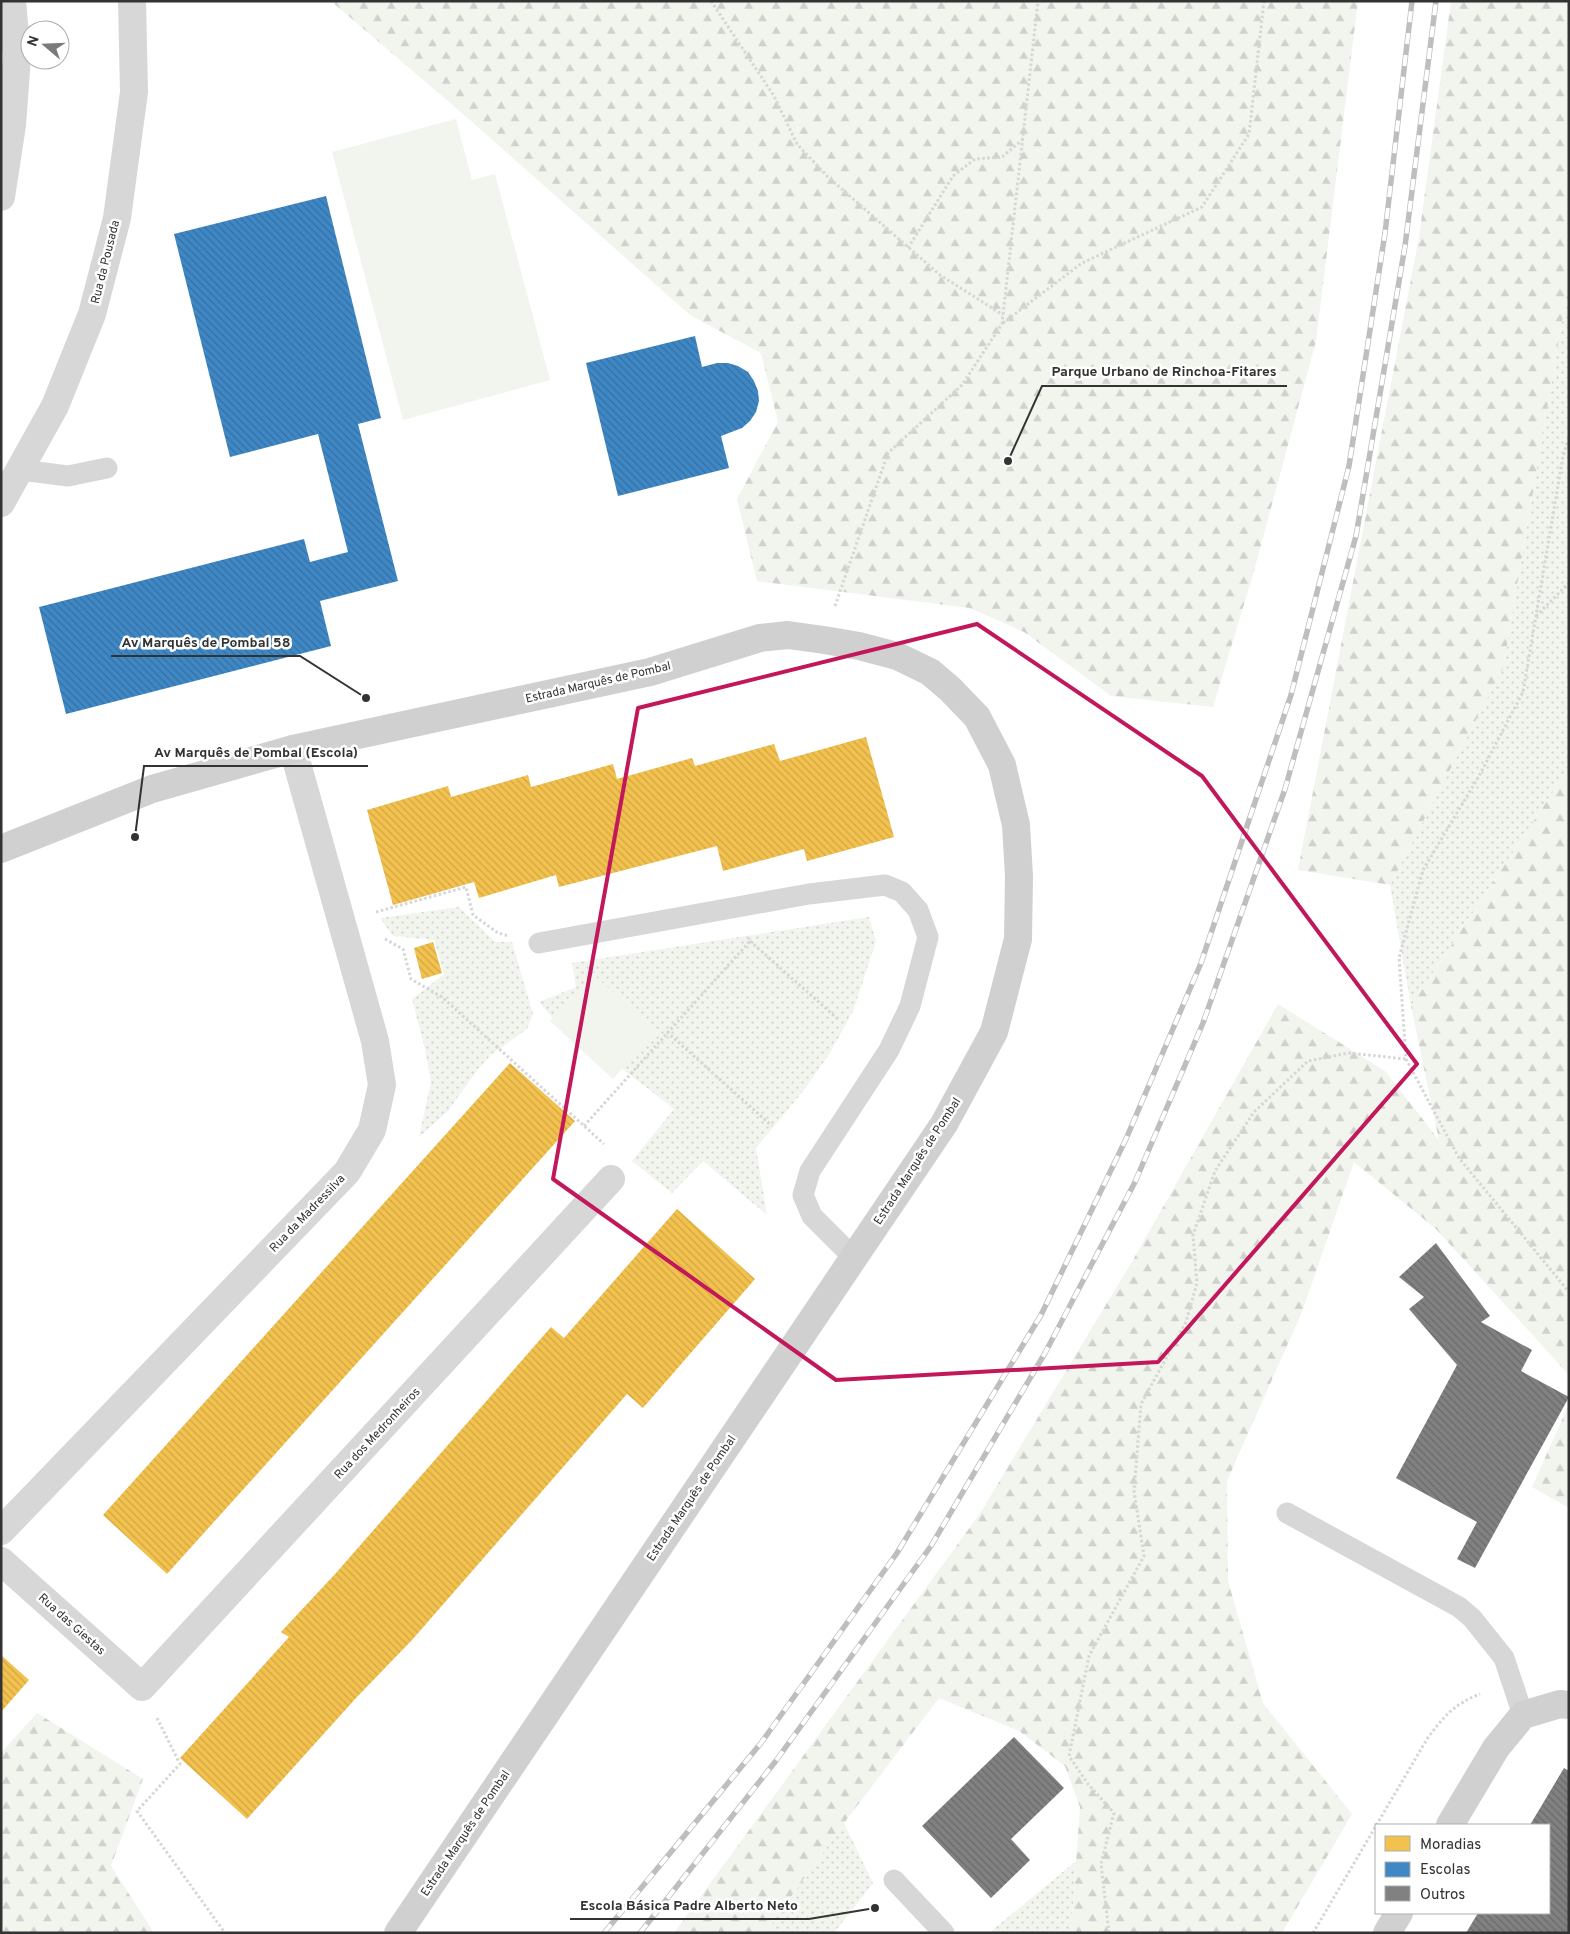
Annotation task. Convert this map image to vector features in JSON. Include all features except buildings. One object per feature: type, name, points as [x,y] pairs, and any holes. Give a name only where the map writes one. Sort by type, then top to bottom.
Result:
[{"type":"street","points":[[1,197],[12,124],[17,57],[12,1]]},
{"type":"street","name":"Rua da Pousada","points":[[1,503],[55,406],[92,314],[117,218],[134,92],[132,1]]},
{"type":"street","name":"Estrada Marquês de Pombal","points":[[1,849],[152,789],[293,749],[650,672],[760,638],[788,635],[860,646],[897,656],[930,672],[950,689],[977,717],[1002,765],[1016,825],[1019,876],[1018,940],[994,1032],[944,1124],[398,1933]]},
{"type":"street","name":"Rua da Madressilva","points":[[1,1531],[347,1172],[372,1130],[382,1085],[375,1040],[350,919],[293,749]]},
{"type":"street","name":"Estrada Marquês de Pombal","points":[[1,840],[36,836]]},
{"type":"street","name":"Estrada Marquês de Pombal","points":[[1,859],[36,836]]},
{"type":"street","name":"Rua dos Medronheiros","points":[[142,1687],[611,1178]]},
{"type":"street","name":"Rua das Giestas","points":[[1,1561],[142,1687]]},
{"type":"street","points":[[1451,1824],[1496,1748],[1522,1715],[1560,1704],[1569,1705]]},
{"type":"street","points":[[1387,1933],[1398,1914]]},
{"type":"lane","points":[[20,470],[68,476],[107,468]]},
{"type":"lane","points":[[539,943],[810,894],[885,885],[902,892],[918,910],[928,937],[910,1006],[889,1050],[810,1171],[802,1195],[812,1216],[854,1258]]},
{"type":"lane","points":[[1287,1514],[1459,1607],[1472,1618],[1504,1658],[1522,1715]]},
{"type":"lane","points":[[894,1880],[944,1933]]},
{"type":"path","points":[[711,1],[774,96],[797,144],[828,177],[940,275],[1003,315]]},
{"type":"path","points":[[1002,324],[1038,1]]},
{"type":"path","points":[[824,640],[888,453],[962,384],[1002,324],[1082,263],[1202,206],[1249,134],[1264,1]]},
{"type":"path","points":[[908,248],[952,176],[975,159],[1002,157],[1023,140]]},
{"type":"path","points":[[1569,438],[1563,456],[1523,692],[1479,776],[1423,870],[1399,958],[1406,1059],[1459,1158],[1569,1292]]},
{"type":"path","points":[[1536,616],[1569,583]]},
{"type":"path","points":[[350,919],[466,887],[474,915],[498,933],[539,943]]},
{"type":"path","points":[[744,906],[750,941],[838,1020]]},
{"type":"path","points":[[350,919],[363,928],[403,948],[411,979],[442,997],[625,1164],[611,1178]]},
{"type":"path","points":[[584,1126],[750,941]]},
{"type":"path","points":[[667,1032],[772,1126]]},
{"type":"path","points":[[1109,1933],[1101,1864],[1114,1813],[1088,1784],[1069,1756],[1089,1656],[1144,1556],[1134,1491],[1142,1404],[1186,1322],[1197,1283],[1193,1235],[1215,1171],[1254,1112],[1308,1061],[1349,1053],[1406,1059]]},
{"type":"path","points":[[142,1687],[180,1764],[137,1811],[225,1933]]},
{"type":"path","points":[[1377,1824],[1427,1739],[1447,1713],[1466,1699],[1482,1693]]},
{"type":"path","points":[[1313,1933],[1375,1827]]},
{"type":"highlighted area","points":[[977,624],[1202,776],[1417,1064],[1158,1362],[836,1380],[553,1179],[638,708]]},
{"type":"green space","points":[[331,1],[1358,1],[1316,341],[1254,571],[1213,707],[1111,696],[1024,632],[970,608],[757,581],[737,499],[778,422],[761,353],[690,315],[470,120]]},
{"type":"green space","points":[[1451,1],[1569,1],[1569,280],[1503,668],[1390,885],[1298,870],[1419,237]]},
{"type":"green space","points":[[456,119],[472,180],[495,174],[550,380],[403,420],[332,152]]},
{"type":"green space","points":[[1569,280],[1569,768],[1411,1006],[1390,885],[1503,668]]},
{"type":"green space","points":[[1569,768],[1569,1375],[1436,1229],[1354,1162],[1302,1312],[1227,1481],[1228,1581],[1263,1703],[1352,1814],[1282,1933],[1071,1933],[1080,1807],[1065,1766],[1019,1731],[939,1698],[844,1823],[765,1933],[674,1933],[979,1515],[1133,1260],[1278,1004],[1385,1071],[1439,1140],[1411,1006]]},
{"type":"green space","points":[[459,907],[495,942],[512,942],[533,1014],[527,1029],[492,1054],[478,1069],[448,1111],[419,1137],[431,1082],[425,1049],[412,999],[444,974],[434,940],[393,936],[380,918]]},
{"type":"green space","points":[[869,917],[876,941],[854,1009],[830,1053],[804,1090],[756,1148],[767,1215],[703,1161],[672,1193],[632,1161],[674,1109],[601,1052],[560,1027],[539,1002],[576,987],[572,963]]},
{"type":"green space","points":[[593,974],[656,1031],[613,1079],[550,1021]]},
{"type":"green space","points":[[1569,1404],[1569,1508],[1532,1487]]},
{"type":"green space","points":[[37,1713],[143,1779],[111,1866],[154,1933],[1,1933],[1,1753]]},
{"type":"green space","points":[[844,1823],[873,1883],[834,1933],[765,1933]]},
{"type":"green space","points":[[1076,1861],[1071,1933],[989,1933]]},
{"type":"railway","points":[[604,1933],[761,1743],[897,1553],[1041,1315],[1126,1139],[1201,963],[1291,695],[1349,466],[1385,233],[1412,1]]},
{"type":"railway","points":[[640,1933],[775,1762],[931,1546],[1045,1353],[1135,1182],[1203,1023],[1285,789],[1356,536],[1405,246],[1436,1]]},
{"type":"place","name":"Parque Urbano de Rinchoa-Fitares","points":[[1008,461]]},
{"type":"place","name":"Av Marquês de Pombal 58","points":[[366,698]]},
{"type":"place","name":"Av Marquês de Pombal (Escola)","points":[[135,837]]},
{"type":"place","name":"Escola Básica Padre Alberto Neto","points":[[875,1908]]}]
